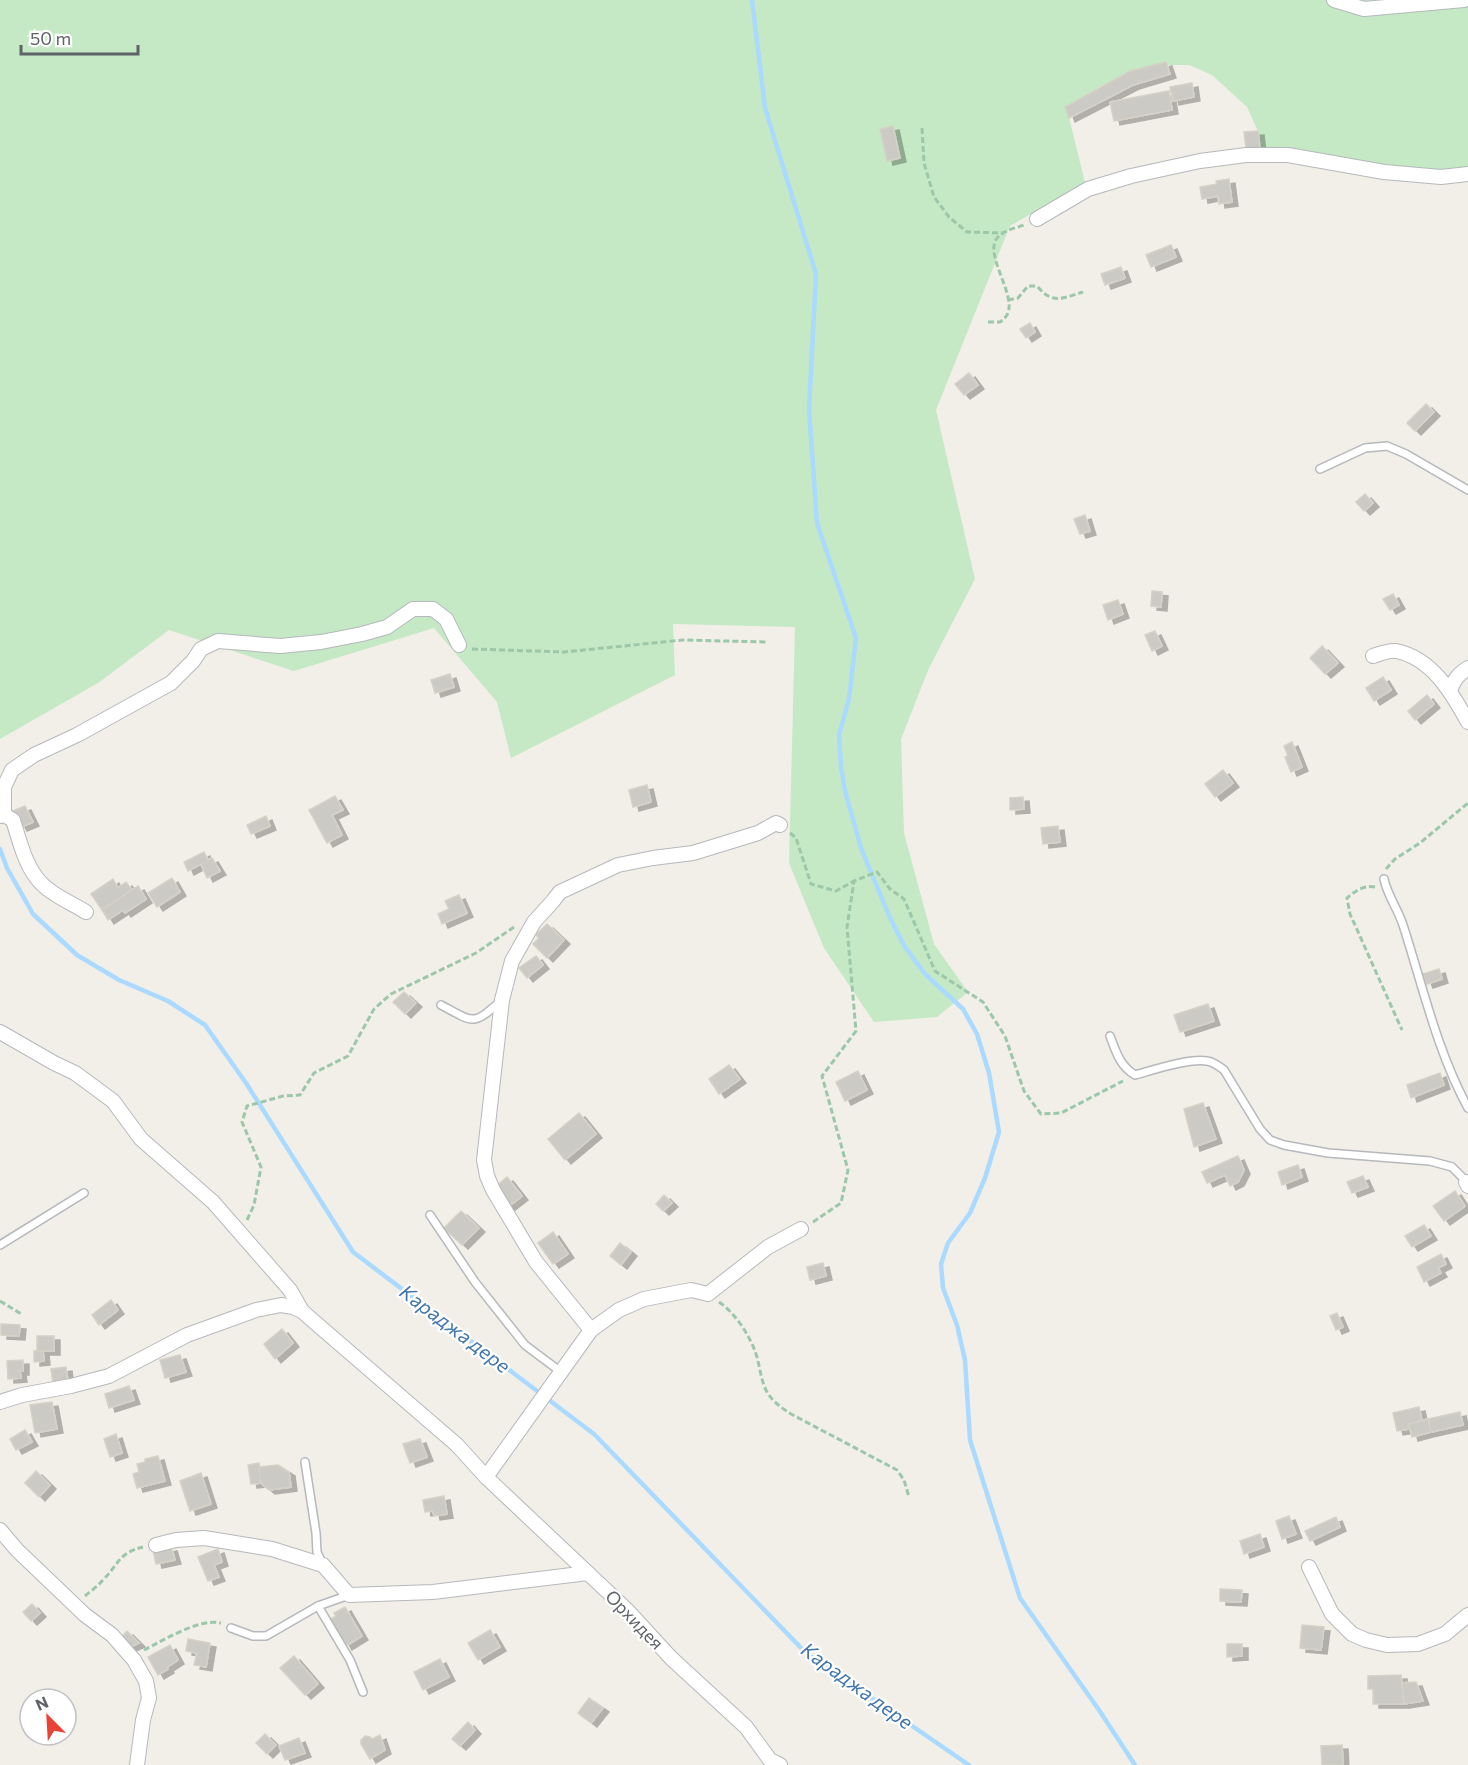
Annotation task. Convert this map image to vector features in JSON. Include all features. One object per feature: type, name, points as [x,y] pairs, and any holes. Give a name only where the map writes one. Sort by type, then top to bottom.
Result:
[{"type":"street","points":[[1334,0],[1364,9],[1464,0]]},
{"type":"street","points":[[1037,219],[1088,189],[1131,176],[1200,161],[1246,155],[1288,155],[1396,173],[1441,177],[1468,174]]},
{"type":"street","points":[[86,912],[46,887],[35,877],[22,850],[13,820],[2,815],[4,787],[12,770],[34,755],[77,735],[171,682],[201,649],[218,641],[280,646],[321,642],[387,627],[413,609],[433,609],[446,619],[459,645]]},
{"type":"street","points":[[1373,656],[1394,650],[1414,658],[1429,668],[1450,690],[1468,722]]},
{"type":"street","points":[[1450,690],[1459,674],[1468,668]]},
{"type":"street","points":[[591,1330],[536,1262],[493,1190],[483,1160],[502,1000],[512,961],[534,922],[560,892],[618,866],[653,858],[693,853],[758,833],[776,823],[780,825]]},
{"type":"street","name":"Орхидея","points":[[0,1032],[54,1063],[75,1072],[113,1101],[141,1139],[213,1202],[290,1290],[302,1311],[457,1445],[486,1477],[627,1610],[671,1658],[746,1727],[770,1760],[780,1765]]},
{"type":"street","points":[[486,1477],[591,1330],[619,1310],[644,1299],[691,1290],[708,1294],[768,1247],[801,1229]]},
{"type":"street","points":[[0,1402],[109,1376],[151,1356],[187,1335],[256,1310],[282,1305],[302,1311]]},
{"type":"street","points":[[0,1530],[16,1550],[86,1615],[112,1635],[133,1658],[146,1681],[149,1698],[143,1720],[137,1765]]},
{"type":"street","points":[[156,1545],[176,1540],[204,1538],[272,1549],[323,1565],[349,1595],[433,1592],[588,1573]]},
{"type":"street","points":[[1309,1567],[1332,1614],[1352,1634],[1366,1640],[1387,1645],[1418,1644],[1445,1634],[1468,1615]]},
{"type":"lane","points":[[1320,469],[1365,448],[1387,446],[1406,454],[1468,490]]},
{"type":"lane","points":[[1384,879],[1386,889],[1402,923],[1439,1042],[1468,1108]]},
{"type":"lane","points":[[441,1005],[468,1020],[480,1019],[502,1000]]},
{"type":"lane","points":[[1110,1036],[1118,1058],[1126,1070],[1135,1075],[1190,1061],[1206,1060],[1218,1065],[1224,1070],[1260,1129],[1270,1140],[1284,1145],[1328,1153],[1430,1161],[1452,1167],[1467,1182]]},
{"type":"lane","points":[[0,1245],[84,1194]]},
{"type":"lane","points":[[430,1215],[475,1282],[525,1345],[561,1372]]},
{"type":"lane","points":[[305,1462],[317,1551],[323,1565]]},
{"type":"lane","points":[[231,1628],[253,1636],[266,1636],[318,1606],[349,1595]]},
{"type":"lane","points":[[318,1606],[350,1660],[363,1692]]},
{"type":"path","points":[[922,128],[924,163],[934,197],[949,217],[967,232],[1004,233]]},
{"type":"path","points":[[988,322],[1000,322],[1008,315],[1009,304],[994,245],[996,239],[1004,233],[1037,219]]},
{"type":"path","points":[[1008,300],[1018,297],[1028,286],[1037,286],[1045,295],[1055,300],[1083,292]]},
{"type":"path","points":[[459,645],[476,650],[564,652],[683,640],[767,642]]},
{"type":"path","points":[[1384,879],[1384,872],[1395,860],[1428,837],[1468,803]]},
{"type":"path","points":[[780,825],[796,838],[811,884],[836,891],[877,872],[890,889],[904,899],[934,971],[983,1002],[1005,1036],[1024,1091],[1041,1114],[1061,1113],[1135,1075]]},
{"type":"path","points":[[801,1229],[841,1203],[848,1170],[822,1076],[856,1031],[847,927],[854,881]]},
{"type":"path","points":[[1386,889],[1368,886],[1347,898],[1350,914],[1402,1030]]},
{"type":"path","points":[[241,1234],[254,1205],[261,1167],[242,1122],[247,1106],[283,1096],[300,1095],[314,1073],[348,1056],[374,1009],[391,994],[476,953],[521,922]]},
{"type":"path","points":[[708,1294],[728,1308],[742,1327],[756,1351],[767,1391],[776,1404],[897,1470],[904,1480],[909,1497]]},
{"type":"path","points":[[0,1300],[23,1315]]},
{"type":"path","points":[[75,1604],[104,1579],[117,1560],[131,1550],[156,1545]]},
{"type":"path","points":[[133,1658],[143,1650],[175,1635],[210,1622],[219,1622],[231,1628]]},
{"type":"green space","points":[[0,0],[1468,0],[1468,180],[1371,176],[1260,148],[1258,131],[1247,107],[1212,75],[1189,65],[1161,65],[1101,86],[1068,113],[1085,183],[1010,226],[936,410],[975,579],[929,668],[901,739],[904,833],[934,944],[968,992],[937,1017],[874,1022],[824,948],[789,863],[795,627],[673,624],[675,675],[511,758],[497,702],[434,628],[294,671],[169,630],[98,683],[0,739]]},
{"type":"building","points":[[1166,62],[1170,74],[1133,85],[1069,118],[1065,107],[1130,71]]},
{"type":"building","points":[[1192,83],[1194,97],[1173,101],[1170,87]]},
{"type":"building","points":[[1169,91],[1172,110],[1114,121],[1110,102]]},
{"type":"building","points":[[893,126],[900,158],[887,161],[880,129]]},
{"type":"building","points":[[1258,131],[1260,148],[1246,148],[1244,132]]},
{"type":"building","points":[[1229,179],[1232,202],[1219,204],[1218,196],[1202,199],[1200,187]]},
{"type":"building","points":[[1171,245],[1176,257],[1151,267],[1146,255]]},
{"type":"building","points":[[1121,267],[1125,278],[1105,285],[1101,274]]},
{"type":"building","points":[[1030,323],[1035,332],[1026,338],[1020,329]]},
{"type":"building","points":[[969,373],[978,385],[964,395],[955,384]]},
{"type":"building","points":[[1426,404],[1434,412],[1415,431],[1407,423]]},
{"type":"building","points":[[1365,494],[1373,503],[1364,511],[1356,502]]},
{"type":"building","points":[[1085,515],[1090,531],[1080,534],[1074,519]]},
{"type":"building","points":[[1152,591],[1162,592],[1161,607],[1151,606]]},
{"type":"building","points":[[1393,594],[1399,605],[1390,610],[1383,599]]},
{"type":"building","points":[[1118,600],[1123,614],[1108,620],[1103,605]]},
{"type":"building","points":[[1155,631],[1162,646],[1152,651],[1145,635]]},
{"type":"building","points":[[1322,646],[1338,663],[1325,674],[1310,658]]},
{"type":"building","points":[[450,674],[454,687],[435,693],[431,680]]},
{"type":"building","points":[[1383,677],[1391,690],[1374,701],[1366,688]]},
{"type":"building","points":[[1427,695],[1434,704],[1415,720],[1408,711]]},
{"type":"building","points":[[1292,742],[1302,767],[1291,772],[1285,757],[1288,756],[1284,746]]},
{"type":"building","points":[[1223,770],[1233,783],[1215,797],[1205,784]]},
{"type":"building","points":[[647,785],[651,802],[633,807],[629,790]]},
{"type":"building","points":[[335,796],[343,810],[332,815],[342,835],[327,843],[309,810]]},
{"type":"building","points":[[1023,797],[1024,809],[1010,810],[1010,798]]},
{"type":"building","points":[[25,806],[33,822],[21,827],[13,811]]},
{"type":"building","points":[[266,816],[270,826],[251,834],[247,825]]},
{"type":"building","points":[[1058,826],[1060,842],[1043,844],[1041,828]]},
{"type":"building","points":[[204,852],[208,860],[212,858],[220,871],[207,878],[201,864],[188,871],[184,862]]},
{"type":"building","points":[[172,878],[180,892],[157,907],[148,893]]},
{"type":"building","points":[[113,879],[118,888],[126,882],[132,890],[102,910],[91,894]]},
{"type":"building","points":[[138,886],[146,899],[125,913],[123,910],[108,920],[102,910]]},
{"type":"building","points":[[459,895],[467,913],[442,924],[438,914],[449,909],[445,901]]},
{"type":"building","points":[[547,924],[564,940],[547,958],[533,944],[539,938],[536,935]]},
{"type":"building","points":[[536,956],[543,965],[527,978],[519,968]]},
{"type":"building","points":[[1439,969],[1442,979],[1427,984],[1423,974]]},
{"type":"building","points":[[404,992],[416,1003],[405,1014],[393,1002]]},
{"type":"building","points":[[1208,1004],[1214,1021],[1180,1032],[1174,1015]]},
{"type":"building","points":[[729,1065],[740,1079],[719,1094],[709,1079]]},
{"type":"building","points":[[858,1071],[867,1090],[845,1101],[836,1082]]},
{"type":"building","points":[[1440,1073],[1444,1085],[1411,1098],[1407,1085]]},
{"type":"building","points":[[1203,1103],[1216,1139],[1194,1147],[1184,1109]]},
{"type":"building","points":[[579,1113],[596,1134],[565,1160],[548,1139]]},
{"type":"building","points":[[1238,1156],[1244,1170],[1238,1182],[1230,1186],[1225,1175],[1207,1183],[1202,1172]]},
{"type":"building","points":[[1298,1165],[1302,1177],[1282,1185],[1278,1172]]},
{"type":"building","points":[[1363,1176],[1368,1187],[1352,1193],[1347,1182]]},
{"type":"building","points":[[507,1177],[522,1196],[508,1207],[494,1188]]},
{"type":"building","points":[[1455,1191],[1465,1206],[1444,1221],[1433,1206]]},
{"type":"building","points":[[664,1195],[672,1203],[663,1211],[656,1204]]},
{"type":"building","points":[[461,1211],[479,1228],[462,1245],[444,1228]]},
{"type":"building","points":[[1424,1225],[1431,1236],[1412,1247],[1405,1236]]},
{"type":"building","points":[[553,1232],[568,1254],[553,1264],[538,1243]]},
{"type":"building","points":[[620,1243],[631,1252],[621,1265],[610,1256]]},
{"type":"building","points":[[1441,1254],[1446,1264],[1438,1268],[1441,1273],[1424,1282],[1417,1267]]},
{"type":"building","points":[[823,1263],[826,1276],[810,1280],[807,1267]]},
{"type":"building","points":[[111,1300],[118,1310],[99,1325],[92,1315]]},
{"type":"building","points":[[1337,1313],[1343,1327],[1336,1330],[1330,1316]]},
{"type":"building","points":[[1,1324],[20,1325],[19,1336],[1,1335]]},
{"type":"building","points":[[282,1329],[293,1343],[275,1359],[264,1344]]},
{"type":"building","points":[[37,1336],[54,1336],[54,1351],[37,1351]]},
{"type":"building","points":[[34,1351],[43,1351],[44,1361],[34,1362]]},
{"type":"building","points":[[180,1355],[186,1372],[165,1378],[160,1360]]},
{"type":"building","points":[[23,1360],[21,1378],[8,1379],[7,1361]]},
{"type":"building","points":[[66,1367],[68,1382],[53,1384],[51,1369]]},
{"type":"building","points":[[129,1386],[134,1400],[109,1408],[105,1394]]},
{"type":"building","points":[[52,1402],[57,1429],[35,1433],[30,1405]]},
{"type":"building","points":[[1419,1407],[1422,1421],[1409,1424],[1410,1429],[1397,1431],[1393,1413]]},
{"type":"building","points":[[1460,1412],[1463,1425],[1431,1432],[1428,1419]]},
{"type":"building","points":[[1428,1419],[1431,1432],[1412,1437],[1409,1424]]},
{"type":"building","points":[[25,1430],[32,1442],[16,1450],[10,1439]]},
{"type":"building","points":[[116,1434],[122,1453],[110,1457],[104,1439]]},
{"type":"building","points":[[420,1439],[427,1457],[410,1463],[403,1444]]},
{"type":"building","points":[[158,1456],[165,1481],[137,1488],[133,1474],[139,1472],[137,1464],[145,1462],[145,1459]]},
{"type":"building","points":[[259,1463],[261,1483],[251,1484],[248,1465]]},
{"type":"building","points":[[278,1465],[289,1472],[291,1487],[269,1490],[261,1483],[259,1467]]},
{"type":"building","points":[[36,1471],[50,1485],[39,1497],[25,1483]]},
{"type":"building","points":[[201,1473],[211,1504],[190,1511],[180,1481]]},
{"type":"building","points":[[444,1496],[447,1514],[434,1516],[433,1511],[425,1512],[423,1500]]},
{"type":"building","points":[[1289,1516],[1296,1534],[1282,1539],[1276,1521]]},
{"type":"building","points":[[1336,1517],[1340,1527],[1310,1541],[1305,1531]]},
{"type":"building","points":[[1260,1534],[1264,1547],[1244,1554],[1240,1541]]},
{"type":"building","points":[[171,1547],[175,1560],[156,1564],[153,1551]]},
{"type":"building","points":[[218,1549],[222,1562],[214,1565],[219,1577],[208,1581],[198,1557]]},
{"type":"building","points":[[1220,1589],[1242,1590],[1241,1602],[1220,1601]]},
{"type":"building","points":[[32,1604],[40,1613],[31,1621],[23,1612]]},
{"type":"building","points":[[345,1607],[362,1636],[346,1646],[331,1619],[336,1616],[334,1613]]},
{"type":"building","points":[[1302,1625],[1324,1627],[1321,1650],[1300,1648]]},
{"type":"building","points":[[490,1630],[500,1647],[478,1660],[468,1643]]},
{"type":"building","points":[[127,1631],[139,1643],[130,1647],[121,1638]]},
{"type":"building","points":[[188,1639],[210,1643],[206,1667],[194,1665],[197,1653],[186,1651]]},
{"type":"building","points":[[1227,1644],[1242,1644],[1242,1656],[1227,1657]]},
{"type":"building","points":[[170,1645],[178,1660],[158,1675],[148,1657]]},
{"type":"building","points":[[294,1656],[318,1684],[305,1695],[280,1668]]},
{"type":"building","points":[[440,1659],[449,1677],[423,1690],[414,1672]]},
{"type":"building","points":[[1401,1675],[1404,1704],[1373,1704],[1373,1689],[1368,1689],[1368,1676]]},
{"type":"building","points":[[1416,1682],[1423,1701],[1404,1704],[1402,1683]]},
{"type":"building","points":[[589,1698],[603,1708],[591,1723],[578,1713]]},
{"type":"building","points":[[468,1722],[475,1730],[460,1746],[452,1739]]},
{"type":"building","points":[[265,1734],[276,1745],[267,1754],[256,1743]]},
{"type":"building","points":[[380,1735],[385,1750],[370,1759],[361,1740],[365,1736],[372,1739]]},
{"type":"building","points":[[299,1738],[305,1753],[285,1760],[279,1746]]},
{"type":"building","points":[[1342,1745],[1343,1765],[1322,1765],[1321,1746]]},
{"type":"waterway","points":[[752,0],[765,108],[816,274],[809,409],[817,523],[856,638],[849,699],[839,735],[845,791],[861,848],[890,918],[905,947],[925,974],[963,1009],[977,1034],[989,1073],[999,1132],[985,1178],[970,1213],[948,1243],[941,1264],[943,1288],[957,1325],[965,1360],[970,1440],[1020,1598],[1135,1765]]},
{"type":"waterway","name":"Караджа дере","points":[[0,849],[7,868],[33,914],[77,955],[119,980],[168,1001],[205,1025],[246,1083],[353,1252],[594,1434],[806,1653],[969,1765]]}]
